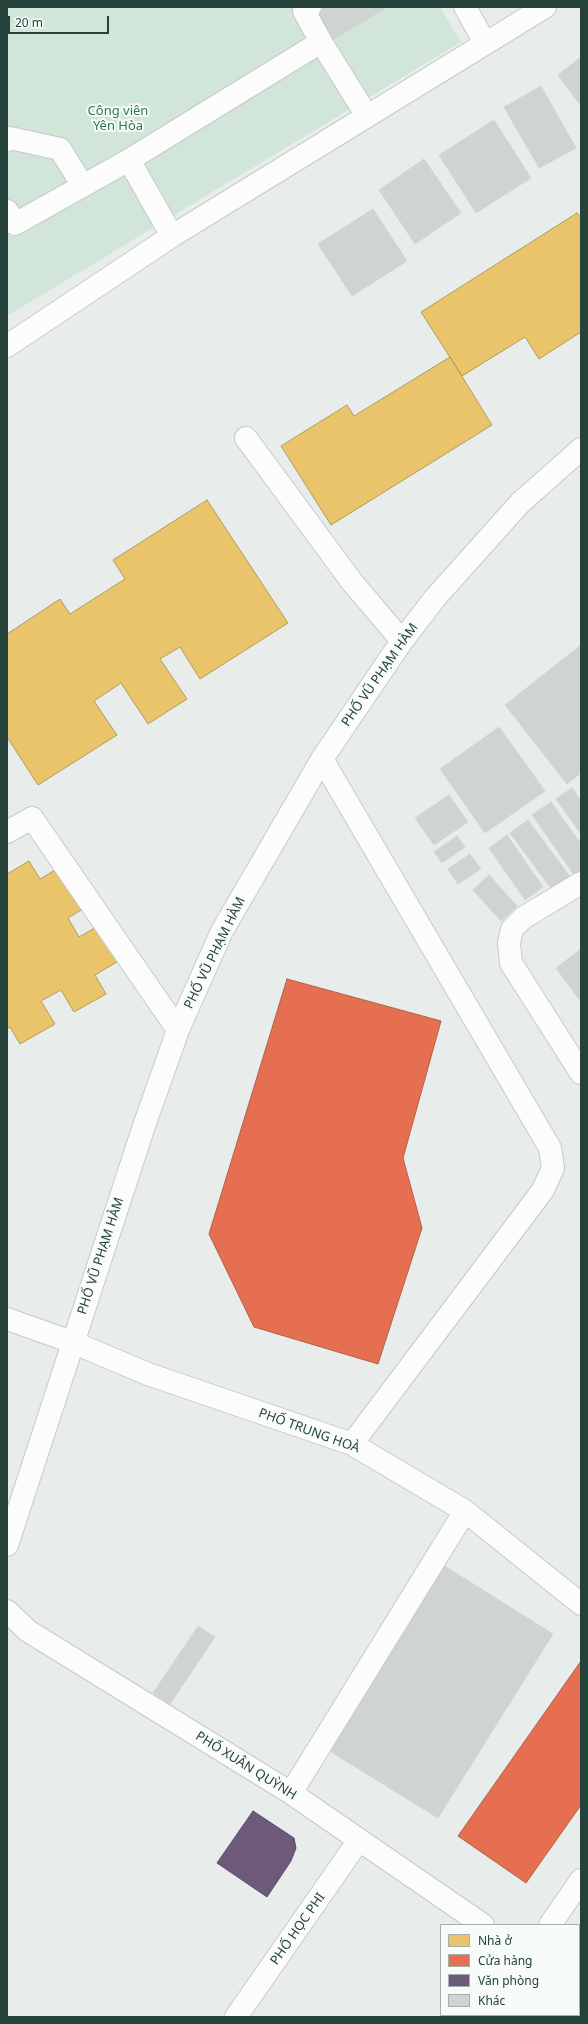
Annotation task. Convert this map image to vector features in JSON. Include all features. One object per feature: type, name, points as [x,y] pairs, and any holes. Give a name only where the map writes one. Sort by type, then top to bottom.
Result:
[{"type":"street","points":[[310,7],[304,11],[321,42],[367,116]]},
{"type":"street","points":[[465,7],[485,43]]},
{"type":"street","points":[[7,346],[172,236],[545,7]]},
{"type":"street","points":[[7,211],[15,224],[129,160],[321,42]]},
{"type":"street","points":[[7,140],[10,138],[60,149],[83,186]]},
{"type":"street","points":[[129,160],[172,236]]},
{"type":"street","points":[[246,438],[352,582],[402,641]]},
{"type":"street","name":"PHỐ VŨ PHẠM HÀM","points":[[7,1545],[72,1342],[144,1126],[178,1030],[222,931],[322,759],[402,641],[435,598],[520,503],[581,449]]},
{"type":"street","points":[[322,759],[550,1148],[553,1168],[543,1190],[352,1444]]},
{"type":"street","points":[[7,832],[32,818],[178,1030]]},
{"type":"street","points":[[581,883],[523,918],[512,929],[509,943],[511,964],[581,1073]]},
{"type":"street","name":"PHỐ TRUNG HOÀ","points":[[7,1320],[72,1342],[148,1374],[352,1444],[465,1511],[581,1604]]},
{"type":"street","points":[[291,1793],[465,1511]]},
{"type":"street","name":"PHỐ XUÂN QUỲNH","points":[[7,1611],[28,1631],[291,1793],[482,1924]]},
{"type":"street","name":"PHỐ HỌC PHI","points":[[236,2017],[359,1840]]},
{"type":"street","points":[[551,1924],[581,1880]]},
{"type":"green space","name":"Công viên Yên Hòa","points":[[7,7],[440,7],[461,42],[7,316]]},
{"type":"building: Nhà ở","points":[[577,213],[581,218],[581,332],[539,359],[525,337],[462,376],[421,312]]},
{"type":"building: Nhà ở","points":[[450,357],[492,425],[331,525],[281,446],[347,405],[354,416]]},
{"type":"building: Nhà ở","points":[[207,500],[288,623],[200,679],[180,647],[160,659],[187,699],[148,724],[121,683],[94,701],[117,735],[38,785],[7,737],[7,634],[60,599],[70,614],[125,579],[113,560]]},
{"type":"building: Nhà ở","points":[[72,860],[96,901],[68,918],[79,937],[105,922],[125,957],[95,975],[106,994],[74,1012],[61,990],[41,1001],[55,1024],[20,1044],[10,1027],[7,1029],[7,874],[29,861],[40,879]]},
{"type":"building: Cửa hàng","points":[[287,979],[441,1021],[403,1158],[422,1228],[378,1364],[254,1327],[209,1234]]},
{"type":"building: Cửa hàng","points":[[581,1661],[581,1805],[526,1883],[458,1836]]},
{"type":"building: Văn phòng","points":[[253,1811],[294,1838],[296,1848],[291,1861],[267,1897],[217,1863]]},
{"type":"building: Khác","points":[[321,7],[387,7],[331,41],[313,12]]},
{"type":"building: Khác","points":[[581,57],[581,106],[558,75]]},
{"type":"building: Khác","points":[[541,86],[576,148],[539,168],[504,107]]},
{"type":"building: Khác","points":[[494,120],[531,178],[476,213],[439,155]]},
{"type":"building: Khác","points":[[424,159],[461,213],[415,244],[379,190]]},
{"type":"building: Khác","points":[[373,209],[407,261],[352,296],[318,244]]},
{"type":"building: Khác","points":[[581,645],[581,773],[567,784],[505,705]]},
{"type":"building: Khác","points":[[499,727],[545,791],[485,833],[440,769]]},
{"type":"building: Khác","points":[[572,788],[581,801],[581,834],[556,799]]},
{"type":"building: Khác","points":[[449,795],[468,822],[434,845],[415,818]]},
{"type":"building: Khác","points":[[551,802],[581,844],[581,872],[575,876],[532,815]]},
{"type":"building: Khác","points":[[528,820],[571,878],[553,891],[510,833]]},
{"type":"building: Khác","points":[[507,835],[543,887],[525,900],[489,848]]},
{"type":"building: Khác","points":[[457,836],[465,847],[442,863],[434,852]]},
{"type":"building: Khác","points":[[470,854],[481,869],[458,884],[448,869]]},
{"type":"building: Khác","points":[[489,875],[517,906],[501,921],[473,890]]},
{"type":"building: Khác","points":[[581,949],[581,1002],[556,968]]},
{"type":"building: Khác","points":[[443,1565],[553,1634],[438,1818],[328,1750]]},
{"type":"building: Khác","points":[[198,1626],[215,1637],[170,1704],[153,1693]]}]
